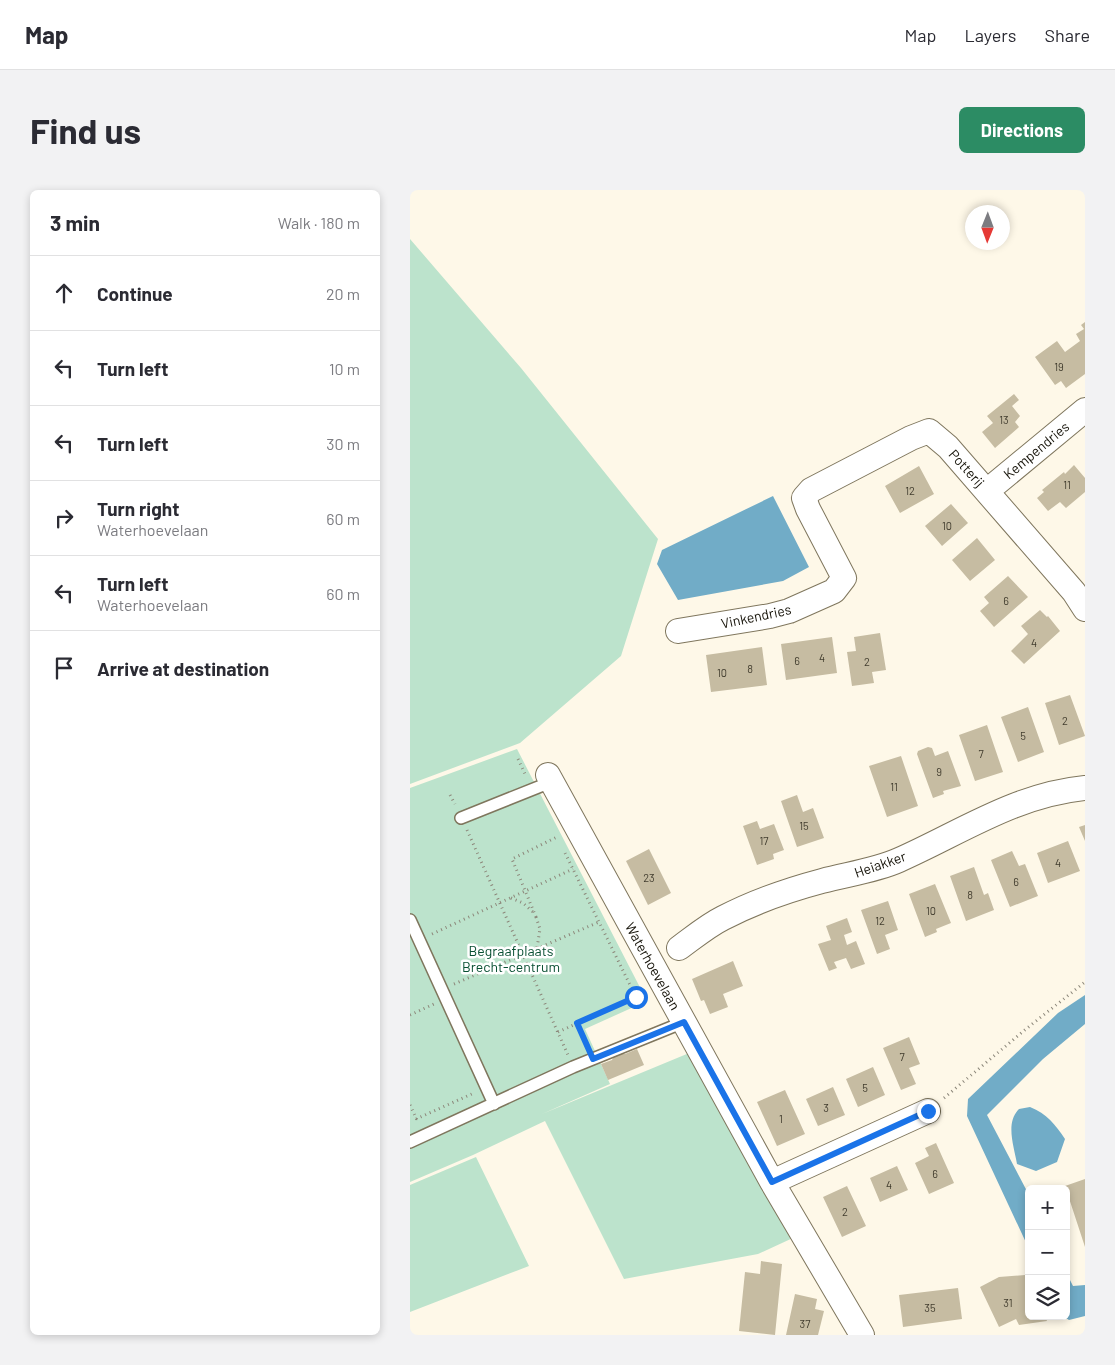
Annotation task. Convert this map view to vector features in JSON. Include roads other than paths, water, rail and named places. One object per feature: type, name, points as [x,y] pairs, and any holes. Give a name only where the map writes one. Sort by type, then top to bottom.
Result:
[{"type":"street","name":"Kempendries","points":[[987,491],[1085,410]]},
{"type":"street","name":"Potterij","points":[[811,490],[911,438],[929,431],[948,447],[987,491],[1074,592],[1085,608]]},
{"type":"street","name":"Vinkendries","points":[[678,631],[770,616],[789,611],[834,591],[844,578],[808,509],[804,498],[811,490]]},
{"type":"street","name":"Waterhoevelaan","points":[[550,779],[772,1182],[862,1335]]},
{"type":"street","name":"Heiakker","points":[[679,948],[721,918],[761,901],[823,880],[873,869],[898,860],[1016,804],[1065,790],[1085,788]]},
{"type":"street","points":[[772,1182],[928,1111]]},
{"type":"lane","points":[[461,818],[550,779]]},
{"type":"lane","points":[[410,920],[494,1104]]},
{"type":"lane","points":[[410,1142],[574,1067],[684,1022]]},
{"type":"water","points":[[773,496],[809,567],[783,581],[678,600],[657,564],[662,550]]},
{"type":"water","points":[[1085,995],[1085,1024],[1043,1059],[987,1115],[1025,1187],[1025,1240],[967,1116],[968,1099],[1058,1013]]},
{"type":"water","points":[[1030,1107],[1050,1120],[1065,1139],[1057,1162],[1036,1171],[1017,1164],[1011,1128],[1012,1121],[1019,1109]]},
{"type":"water","points":[[1070,1280],[1073,1286],[1085,1285],[1085,1316],[1070,1320]]},
{"type":"park label","name":"Begraafplaats Brecht-centrum","points":[[511,958]]}]
